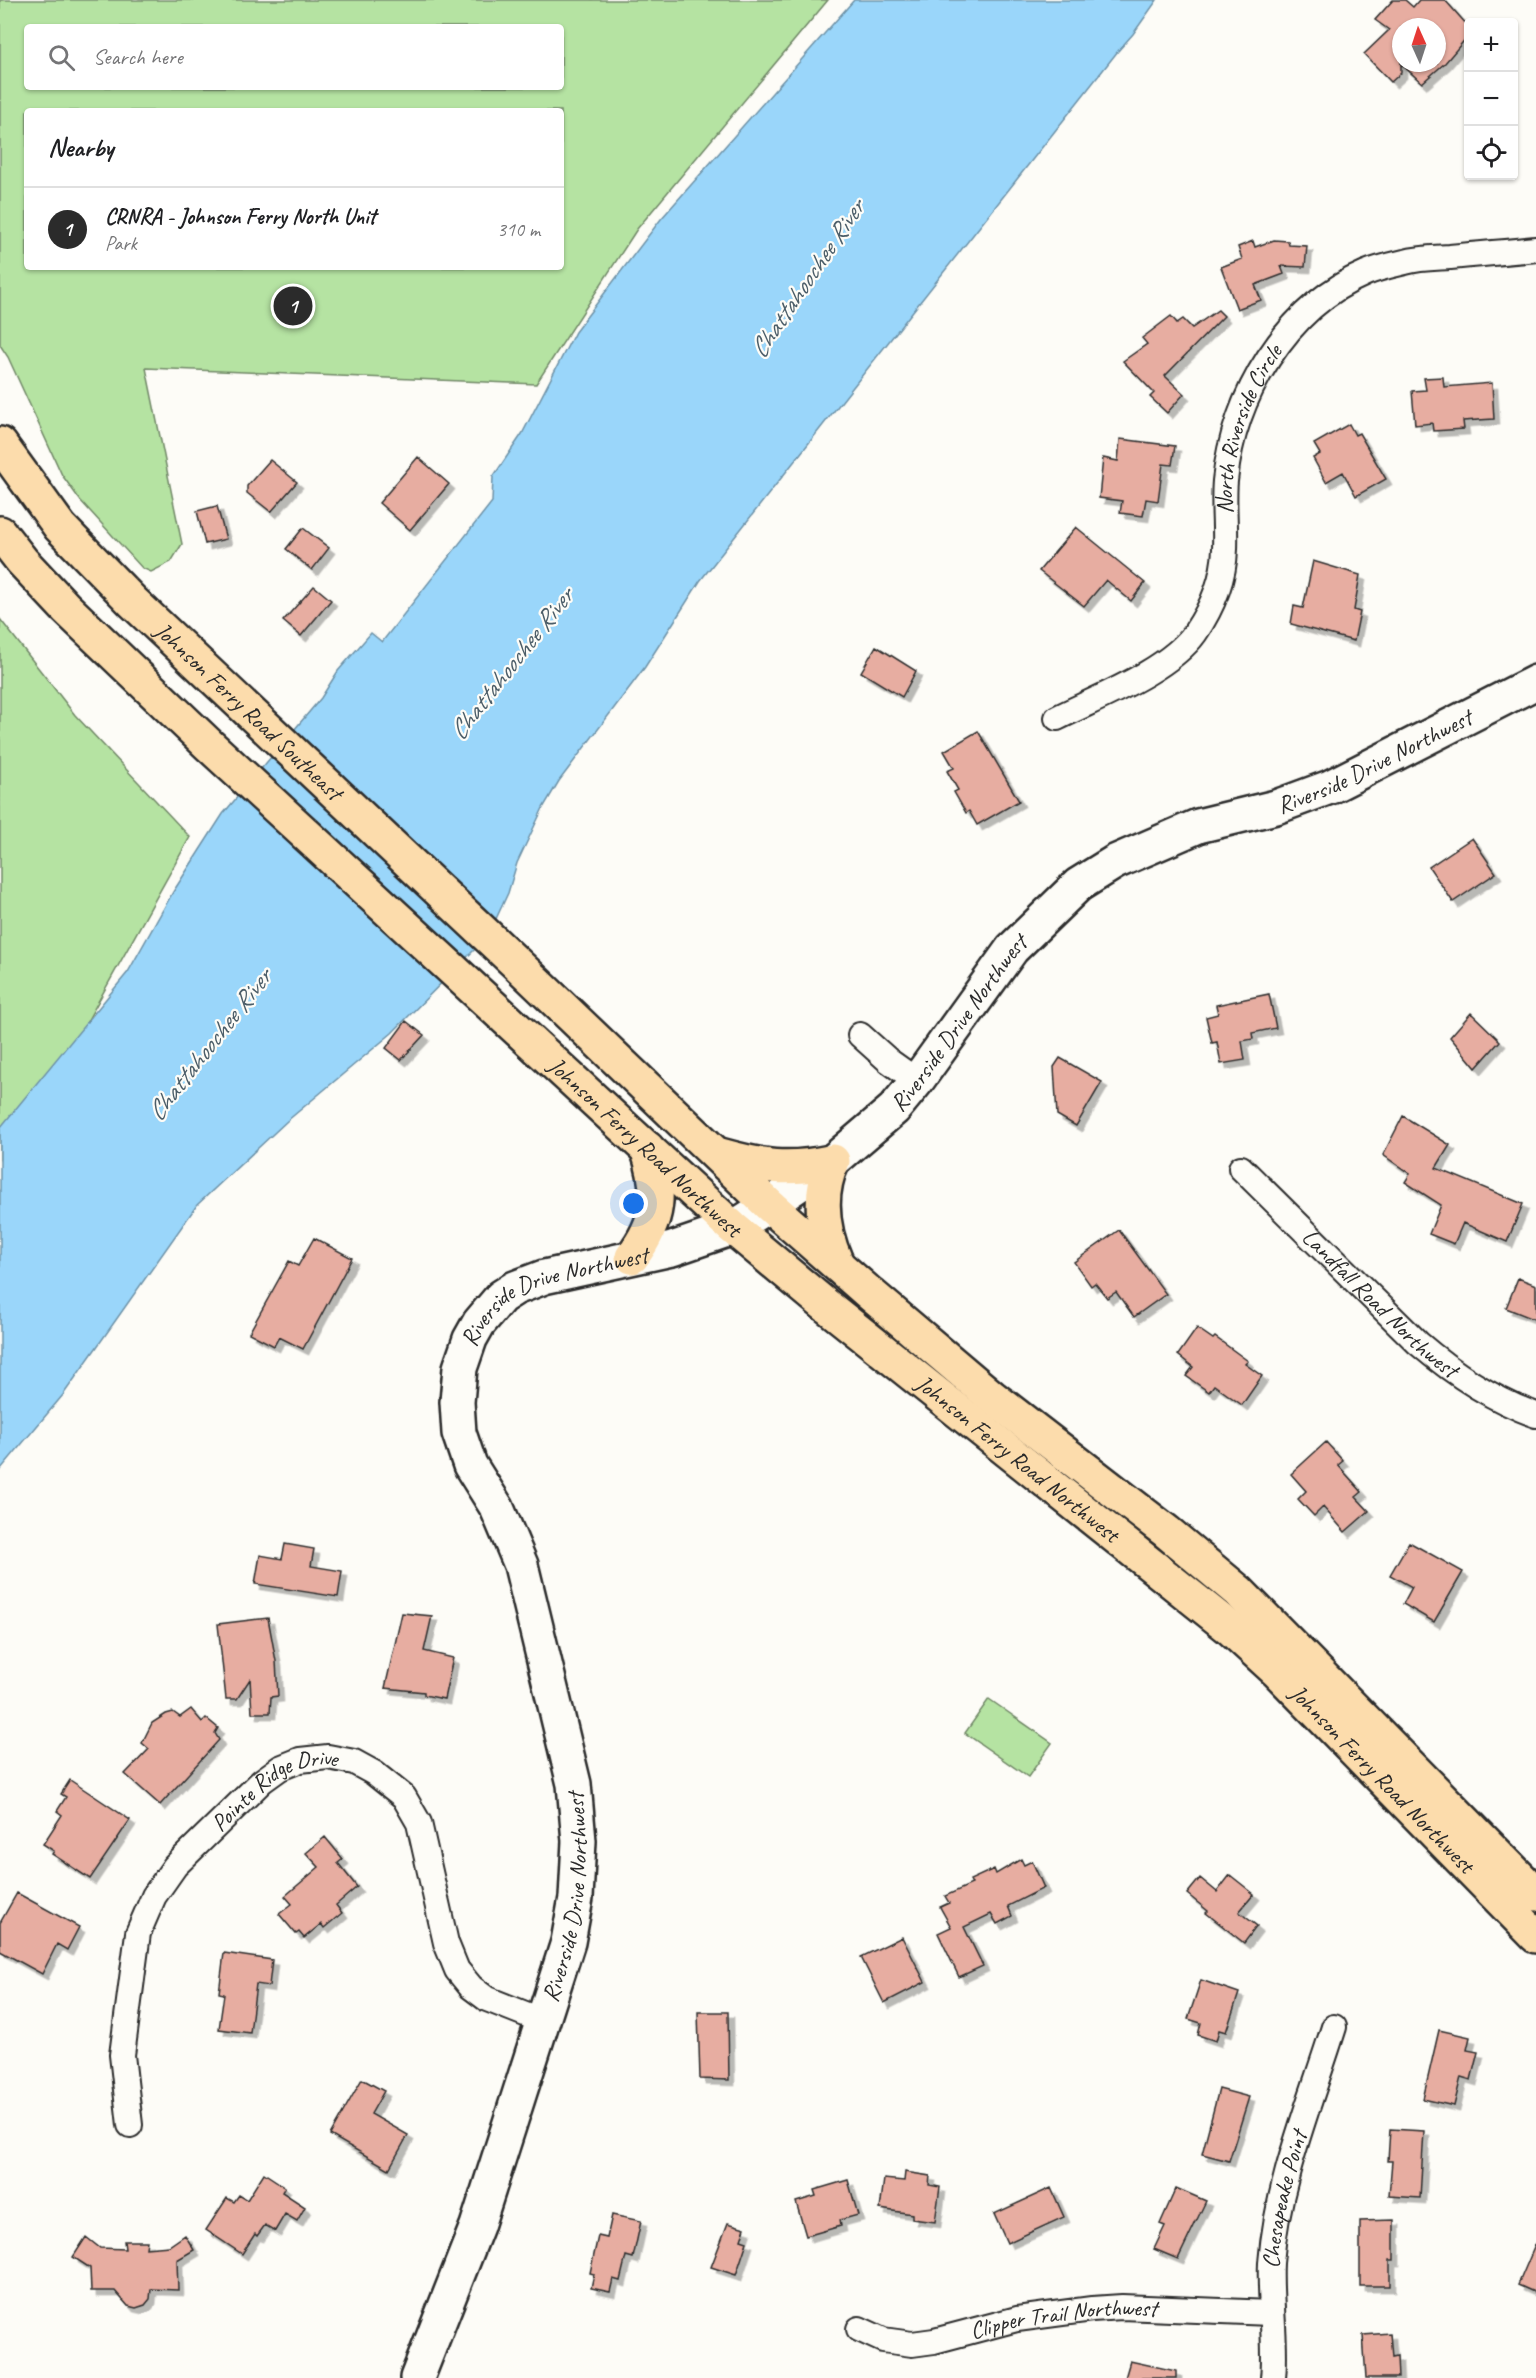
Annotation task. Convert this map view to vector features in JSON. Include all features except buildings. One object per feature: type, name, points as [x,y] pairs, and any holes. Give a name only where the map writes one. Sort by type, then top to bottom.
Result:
[{"type":"main road","name":"Johnson Ferry Road Southeast","points":[[0,444],[60,527],[93,563],[516,963]]},
{"type":"main road","name":"Johnson Ferry Road Southeast","points":[[0,533],[22,561],[66,608],[209,745],[484,997]]},
{"type":"main road","name":"Johnson Ferry Road Northwest","points":[[516,963],[770,1206],[838,1266],[992,1397],[1167,1532],[1239,1592],[1536,1894]]},
{"type":"main road","name":"Johnson Ferry Road Northwest","points":[[484,997],[733,1228],[823,1303],[1230,1628],[1277,1671],[1536,1935]]},
{"type":"main road","points":[[632,1257],[644,1241],[656,1212],[655,1178],[647,1148]]},
{"type":"main road","points":[[715,1153],[767,1167],[780,1168],[831,1161],[825,1181],[823,1208],[825,1231],[838,1266]]},
{"type":"street","name":"North Riverside Circle","points":[[1057,718],[1162,663],[1178,651],[1194,634],[1212,604],[1221,577],[1226,550],[1224,499],[1227,459],[1239,416],[1257,376],[1288,332],[1325,297],[1366,273],[1407,261],[1536,249]]},
{"type":"street","name":"Riverside Drive Northwest","points":[[417,2378],[477,2226],[568,1942],[576,1898],[579,1841],[574,1784],[518,1555],[498,1508],[463,1450],[457,1418],[460,1368],[470,1339],[479,1323],[501,1297],[515,1288],[544,1277],[672,1249],[733,1228],[770,1206],[831,1161],[894,1109],[917,1081],[1012,949],[1078,885],[1115,862],[1198,826],[1276,807],[1330,787],[1536,682]]},
{"type":"street","points":[[860,1035],[889,1061],[917,1081]]},
{"type":"street","name":"Landfall Road Northwest","points":[[1240,1168],[1418,1343],[1448,1369],[1481,1390],[1516,1408],[1536,1415]]},
{"type":"street","name":"Pointe Ridge Drive","points":[[130,2125],[122,2055],[138,1933],[154,1896],[175,1866],[262,1781],[280,1768],[300,1760],[328,1757],[354,1762],[374,1773],[404,1797],[419,1823],[446,1943],[457,1970],[471,1987],[487,1999],[543,2021]]},
{"type":"street","name":"Chesapeake Point","points":[[1273,2378],[1271,2263],[1278,2211],[1288,2171],[1334,2027]]},
{"type":"street","name":"Clipper Trail Northwest","points":[[859,2329],[883,2340],[912,2344],[934,2341],[1017,2319],[1092,2309],[1122,2307],[1271,2313]]},
{"type":"green space","points":[[0,0],[828,0],[637,229],[536,384],[146,368],[182,544],[171,562],[151,572],[142,568],[80,500],[62,475],[8,357],[0,345]]},
{"type":"green space","points":[[0,619],[75,715],[190,837],[31,1122],[0,1159]]},
{"type":"green space","points":[[989,1699],[1052,1743],[1028,1777],[965,1733]]},
{"type":"water","name":"Chattahoochee River","points":[[854,0],[1157,0],[1133,34],[700,581],[645,667],[559,781],[543,808],[517,863],[508,893],[495,921],[478,946],[392,1033],[287,1121],[197,1205],[63,1395],[0,1470],[0,1128],[128,972],[173,892],[223,814],[321,698],[338,671],[371,633],[382,642],[492,502],[493,477],[522,434],[575,332],[661,219]]},
{"type":"place","name":"CRNRA - Johnson Ferry North Unit","points":[[293,306]]}]
